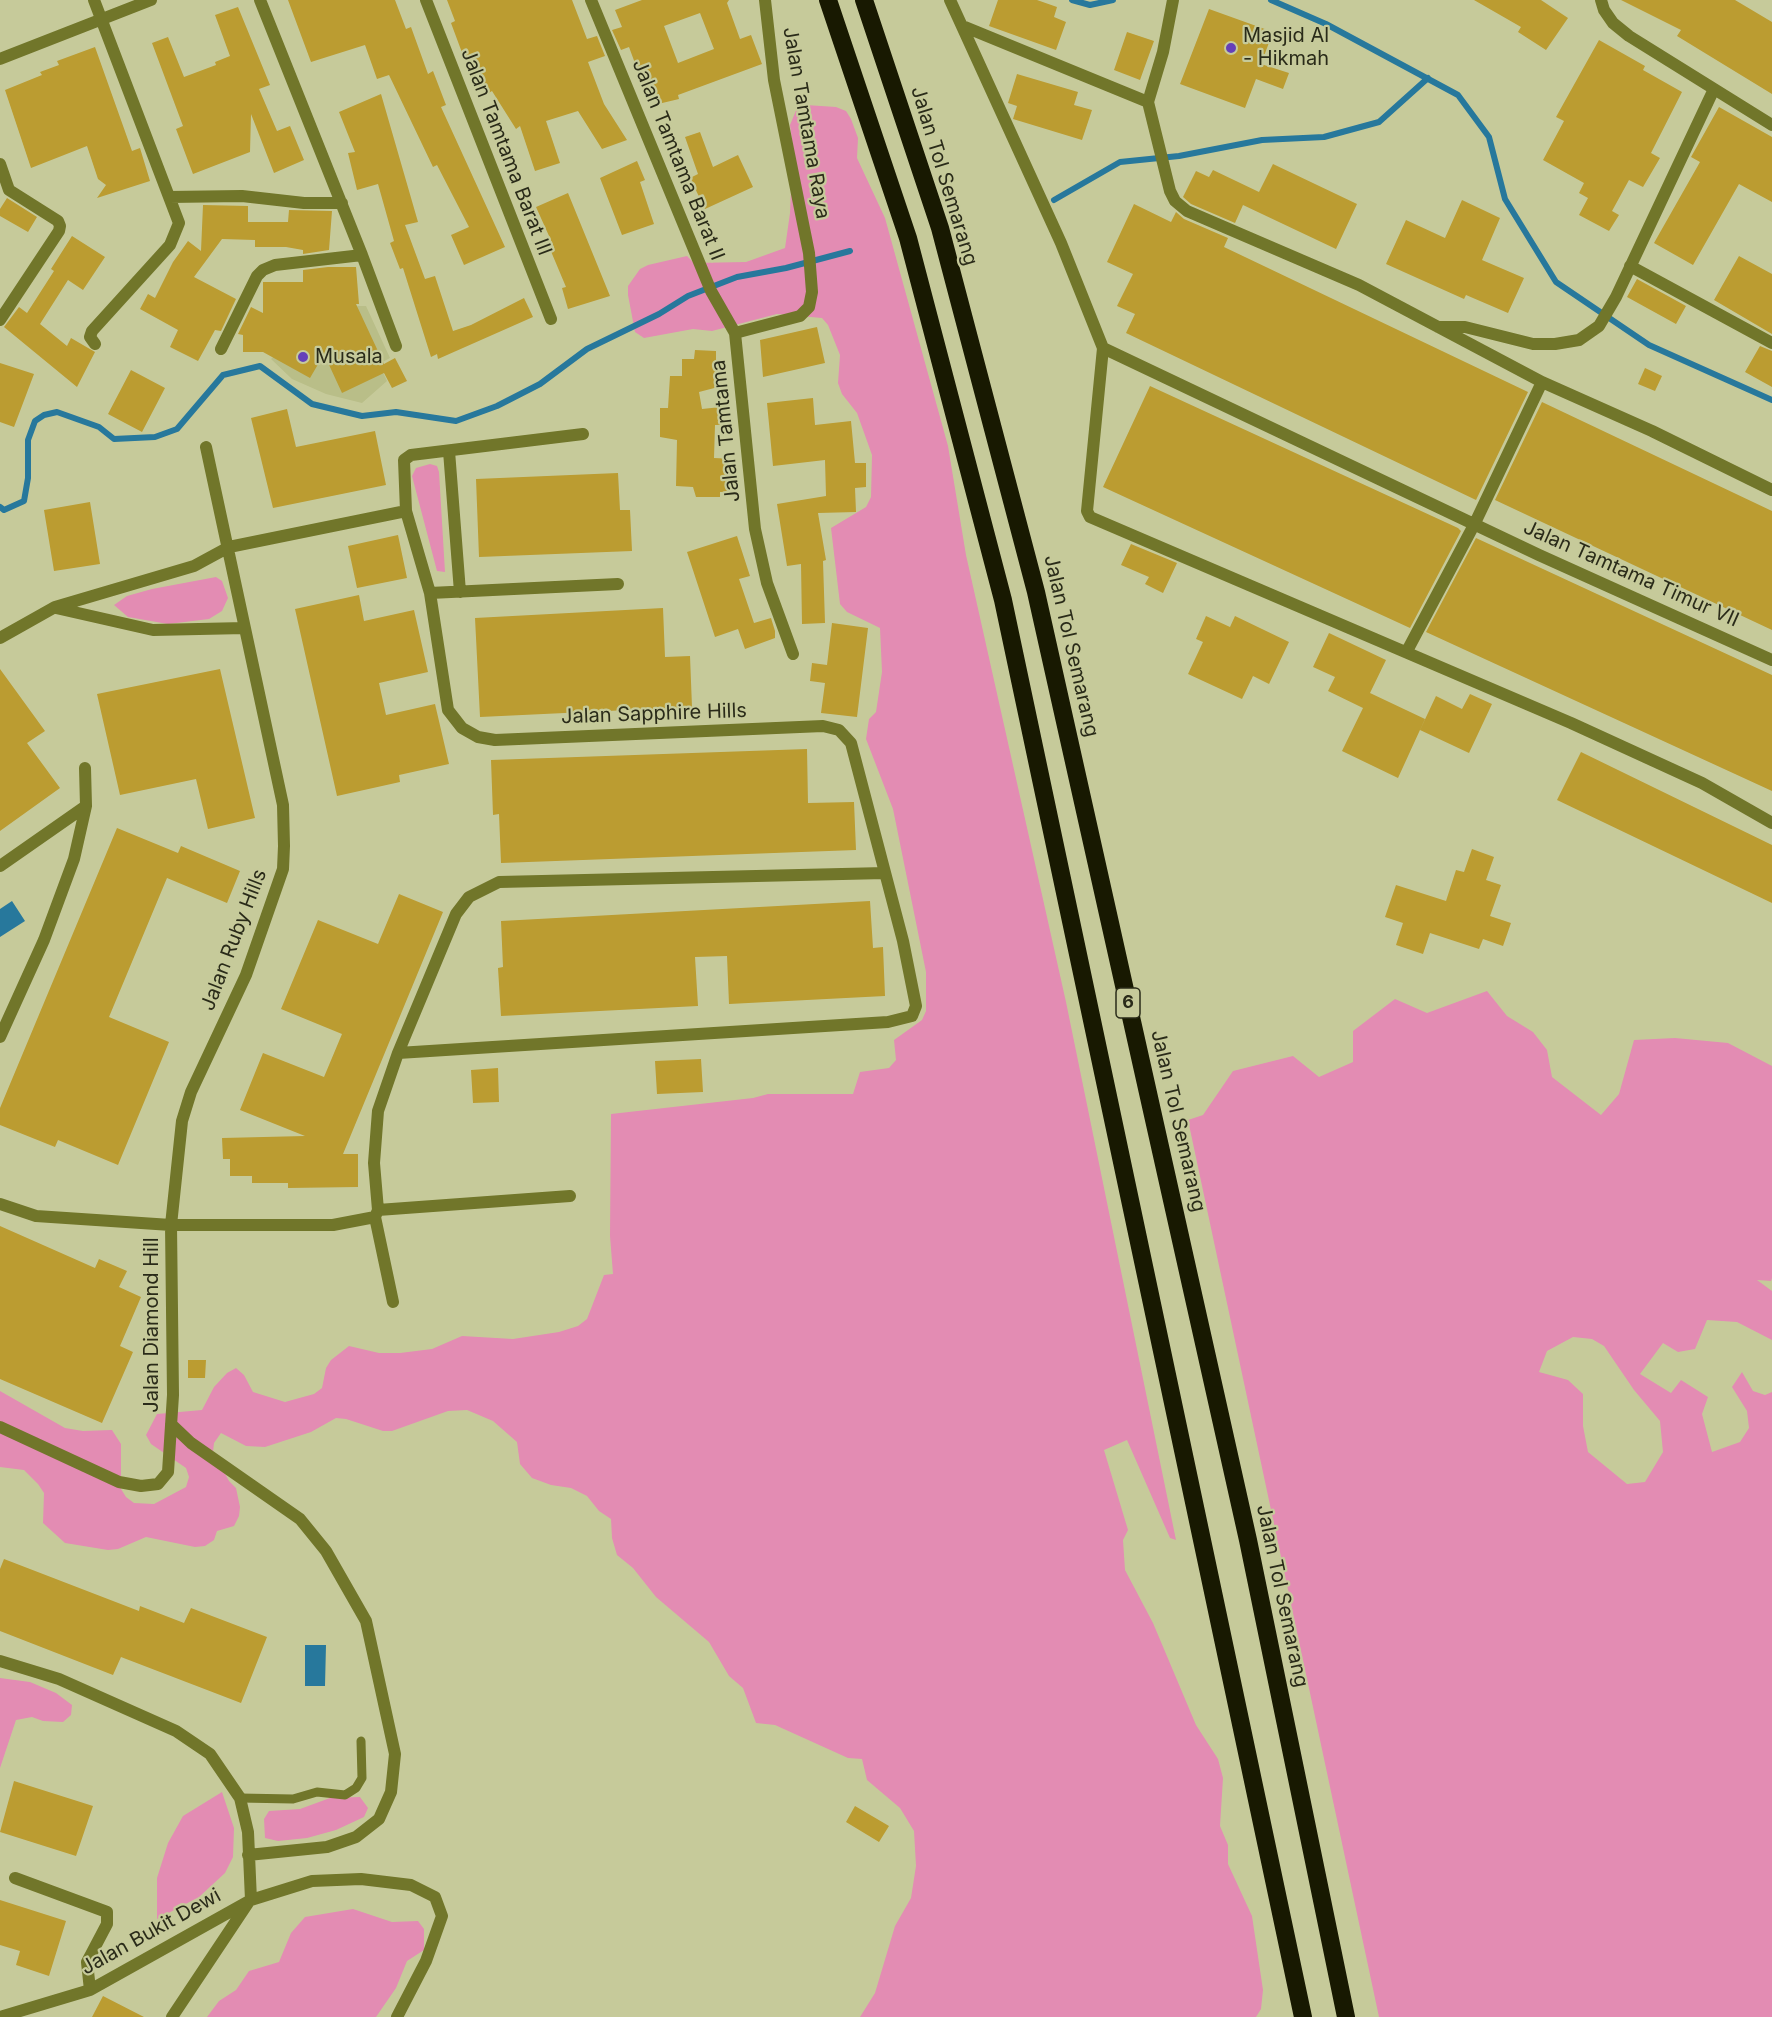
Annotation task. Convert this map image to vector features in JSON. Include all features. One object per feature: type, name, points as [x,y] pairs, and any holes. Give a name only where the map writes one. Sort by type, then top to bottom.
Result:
[{"type":"highway","name":"6","points":[[828,0],[908,238],[1003,600],[1303,2017]]},
{"type":"highway","name":"Jalan Tol Semarang","points":[[864,0],[940,228],[1036,592],[1248,1540],[1346,2017]]},
{"type":"street","points":[[94,0],[178,216],[175,238],[92,331],[90,337],[95,344]]},
{"type":"street","points":[[0,59],[151,0]]},
{"type":"street","points":[[260,0],[342,203],[396,346]]},
{"type":"street","name":"Jalan Tamtama Barat III","points":[[426,0],[551,319]]},
{"type":"street","name":"Jalan Tamtama Barat II","points":[[591,0],[710,288],[735,333]]},
{"type":"street","name":"Jalan Tamtama Raya","points":[[765,0],[774,80],[809,253]]},
{"type":"street","points":[[950,0],[965,27],[1061,243],[1103,348],[1087,511],[1090,517],[1407,651],[1702,783],[1772,823]]},
{"type":"street","points":[[1601,0],[1604,10],[1613,23],[1629,36],[1772,125]]},
{"type":"street","points":[[1173,2],[1148,102],[1166,177],[1175,201],[1187,211],[1359,285],[1542,382],[1652,431],[1772,490]]},
{"type":"street","points":[[965,27],[1148,102]]},
{"type":"street","points":[[1436,327],[1465,327],[1533,344],[1555,344],[1579,340],[1599,326],[1616,297],[1714,89]]},
{"type":"street","points":[[0,164],[5,191],[58,221],[60,229],[0,320]]},
{"type":"street","points":[[169,197],[242,196],[304,203],[342,203]]},
{"type":"street","name":"Jalan Tamtama","points":[[793,654],[767,583],[755,530],[735,333],[800,316],[809,307],[811,269],[809,253]]},
{"type":"street","points":[[221,349],[257,276],[263,270],[276,265],[362,255]]},
{"type":"street","points":[[1630,266],[1772,343]]},
{"type":"street","name":"Jalan Tamtama Timur VII","points":[[1103,348],[1539,555],[1772,660]]},
{"type":"street","points":[[1407,651],[1475,523],[1542,382]]},
{"type":"street","name":"Jalan Sapphire Hills","points":[[398,1053],[778,1030],[903,1020],[912,1016],[916,1006],[885,873],[851,743],[839,730],[823,726],[495,740],[478,737],[462,728],[448,710],[430,593],[406,511],[404,460],[411,455],[583,434]]},
{"type":"street","name":"Jalan Ruby Hills","points":[[171,1225],[182,1121],[191,1092],[246,975],[283,869],[282,805],[206,447]]},
{"type":"street","points":[[448,451],[460,592]]},
{"type":"street","points":[[0,638],[55,607],[194,566],[229,547],[406,511]]},
{"type":"street","points":[[430,593],[618,584]]},
{"type":"street","points":[[55,607],[153,630],[245,628]]},
{"type":"street","points":[[0,1037],[44,940],[74,859],[86,806],[85,768]]},
{"type":"street","points":[[0,866],[86,806]]},
{"type":"street","points":[[393,1302],[377,1214],[374,1163],[378,1112],[398,1053],[456,914],[469,897],[499,882],[885,873]]},
{"type":"street","points":[[0,1204],[36,1216],[171,1225],[333,1225],[377,1214],[570,1196]]},
{"type":"street","name":"Jalan Diamond Hill","points":[[0,1427],[119,1482],[141,1486],[158,1484],[168,1472],[171,1424],[171,1225]]},
{"type":"street","name":"Jalan Diamond Hill","points":[[171,1424],[191,1443],[300,1518],[326,1551],[366,1621],[395,1754],[390,1792],[379,1819],[356,1837],[327,1847],[248,1856]]},
{"type":"street","points":[[0,1661],[60,1679],[176,1731],[210,1754],[240,1798],[248,1832],[250,1900],[172,2017]]},
{"type":"street","points":[[15,1878],[107,1912],[107,1924],[87,1962],[90,1990]]},
{"type":"street","name":"Jalan Bukit Dewi","points":[[0,2017],[90,1990],[250,1900],[312,1881],[361,1879],[411,1885],[435,1897],[442,1916],[426,1961],[398,2017]]},
{"type":"lane","points":[[240,1798],[293,1799],[317,1792],[345,1795],[356,1788],[362,1778],[361,1741]]},
{"type":"shaded area","points":[[806,105],[836,107],[846,111],[851,119],[858,138],[857,158],[885,218],[948,446],[966,555],[1066,1002],[1176,1540],[1170,1538],[1127,1440],[1104,1450],[1128,1530],[1123,1540],[1125,1570],[1153,1623],[1196,1725],[1218,1759],[1223,1778],[1220,1826],[1228,1845],[1228,1864],[1252,1916],[1263,1990],[1261,2009],[1256,2017],[860,2017],[875,1993],[895,1926],[911,1898],[916,1866],[914,1831],[900,1808],[867,1780],[862,1759],[848,1758],[775,1725],[756,1723],[743,1688],[729,1676],[709,1642],[656,1597],[633,1568],[617,1555],[612,1538],[611,1519],[599,1511],[587,1496],[571,1488],[551,1485],[532,1478],[520,1464],[517,1442],[493,1421],[467,1410],[448,1411],[392,1431],[383,1431],[336,1418],[311,1432],[265,1447],[246,1446],[221,1433],[214,1443],[213,1452],[229,1481],[236,1488],[240,1507],[239,1516],[234,1526],[217,1531],[214,1540],[205,1546],[195,1547],[146,1537],[118,1549],[108,1550],[65,1543],[43,1523],[44,1493],[38,1484],[24,1470],[0,1467],[0,1391],[65,1428],[83,1431],[112,1430],[121,1444],[121,1489],[134,1503],[154,1504],[186,1487],[189,1477],[186,1468],[151,1444],[146,1435],[157,1414],[202,1410],[214,1387],[227,1373],[236,1368],[244,1375],[253,1392],[285,1402],[314,1394],[322,1388],[326,1368],[331,1360],[349,1346],[379,1353],[400,1353],[432,1349],[462,1336],[513,1339],[559,1332],[578,1326],[587,1319],[604,1275],[613,1274],[610,1236],[611,1114],[753,1098],[768,1094],[853,1094],[860,1072],[889,1068],[896,1060],[894,1040],[922,1020],[926,1011],[926,972],[893,809],[866,739],[869,719],[876,712],[882,672],[880,628],[847,612],[840,604],[831,528],[866,507],[871,497],[872,455],[857,413],[842,394],[838,383],[840,355],[828,325],[822,318],[777,314],[712,331],[693,329],[644,338],[635,332],[628,295],[628,286],[640,269],[648,265],[687,256],[694,263],[746,262],[785,248],[790,213],[793,148],[790,125],[797,108]]},
{"type":"shaded area","points":[[358,306],[366,306],[390,358],[379,364],[387,381],[362,403],[326,394],[292,379],[271,359],[299,334]]},
{"type":"shaded area","points":[[430,464],[437,466],[439,472],[445,572],[437,571],[412,476],[416,468]]},
{"type":"shaded area","points":[[216,577],[222,581],[228,598],[222,611],[209,619],[168,624],[128,617],[114,605],[127,596],[152,589]]},
{"type":"shaded area","points":[[1487,991],[1507,1016],[1533,1032],[1547,1050],[1552,1077],[1601,1115],[1619,1094],[1634,1040],[1675,1038],[1728,1043],[1772,1066],[1772,1278],[1771,1281],[1757,1280],[1772,1291],[1772,1340],[1737,1322],[1707,1320],[1695,1349],[1678,1352],[1663,1343],[1640,1374],[1671,1393],[1681,1380],[1708,1397],[1702,1414],[1712,1452],[1740,1442],[1749,1428],[1747,1411],[1732,1387],[1742,1372],[1753,1391],[1765,1395],[1772,1392],[1772,2017],[1379,2017],[1188,1120],[1203,1115],[1233,1071],[1293,1056],[1319,1077],[1353,1062],[1353,1031],[1395,999],[1427,1013]],"holes":[[[1573,1337],[1592,1339],[1604,1346],[1634,1390],[1660,1421],[1663,1452],[1645,1482],[1627,1484],[1588,1452],[1583,1426],[1583,1394],[1568,1380],[1539,1372],[1547,1351]]]},
{"type":"shaded area","points":[[0,1678],[30,1682],[56,1693],[72,1705],[71,1715],[63,1722],[43,1721],[32,1717],[16,1720],[0,1768]]},
{"type":"shaded area","points":[[222,1792],[234,1828],[233,1857],[225,1873],[199,1897],[157,1919],[157,1878],[168,1843],[183,1816]]},
{"type":"shaded area","points":[[360,1797],[368,1808],[364,1817],[336,1830],[307,1838],[278,1841],[265,1838],[264,1819],[269,1811],[300,1809],[330,1798]]},
{"type":"shaded area","points":[[353,1909],[392,1922],[418,1921],[424,1929],[424,1950],[407,1961],[396,1988],[376,2017],[207,2017],[219,2001],[236,1990],[249,1971],[279,1962],[291,1933],[305,1917]]},
{"type":"water","points":[[12,901],[25,921],[0,937],[0,909]]},
{"type":"water","points":[[305,1645],[326,1645],[325,1686],[305,1686]]},
{"type":"building","points":[[288,0],[395,0],[406,29],[411,27],[428,74],[433,71],[446,105],[441,107],[505,247],[464,265],[451,235],[469,227],[437,165],[433,167],[389,75],[377,79],[365,45],[311,62]]},
{"type":"building","points":[[447,0],[572,0],[587,39],[597,36],[605,56],[588,62],[604,104],[627,140],[602,149],[578,111],[546,121],[560,163],[535,171],[520,126],[516,129],[492,91],[487,94],[472,55],[464,58],[451,23],[455,21]]},
{"type":"building","points":[[642,0],[729,0],[727,3],[740,39],[751,35],[762,64],[678,95],[679,99],[658,104],[653,82],[643,85],[629,47],[621,50],[612,30],[622,27],[615,10]],"holes":[[[700,13],[714,49],[678,63],[664,26]]]},
{"type":"building","points":[[998,0],[1037,0],[1057,7],[1054,17],[1066,22],[1056,50],[989,26]]},
{"type":"building","points":[[1474,0],[1541,0],[1568,18],[1546,50],[1518,32],[1521,27]]},
{"type":"building","points":[[1621,0],[1735,0],[1772,22],[1772,94],[1677,36],[1681,30]]},
{"type":"building","points":[[238,7],[270,85],[259,89],[277,131],[290,126],[304,160],[274,173],[251,114],[250,152],[193,174],[176,129],[183,126],[152,43],[168,37],[184,77],[216,65],[215,62],[230,56],[215,15]]},
{"type":"building","name":"Masjid Al - Hikmah","points":[[1209,9],[1273,32],[1261,64],[1289,73],[1283,89],[1256,79],[1245,108],[1180,84]]},
{"type":"building","points":[[1127,32],[1154,41],[1140,80],[1114,70]]},
{"type":"building","points":[[1599,40],[1645,66],[1643,70],[1682,92],[1651,153],[1660,158],[1643,187],[1629,180],[1612,211],[1619,215],[1609,231],[1579,215],[1588,198],[1579,193],[1584,183],[1543,160],[1564,121],[1556,117]]},
{"type":"building","points":[[95,47],[132,151],[140,148],[150,181],[97,198],[106,185],[98,179],[87,146],[31,168],[5,90],[42,75],[40,72],[59,65],[57,61]]},
{"type":"building","points":[[1017,74],[1078,92],[1074,105],[1092,110],[1082,140],[1013,119],[1017,106],[1008,103]]},
{"type":"building","points":[[381,94],[418,222],[405,225],[425,279],[435,276],[453,331],[471,325],[524,298],[533,317],[438,359],[437,354],[431,357],[403,268],[400,269],[390,243],[394,241],[378,184],[357,190],[348,153],[355,152],[339,112]]},
{"type":"building","points":[[1719,107],[1772,137],[1772,202],[1739,184],[1693,265],[1654,243],[1700,162],[1691,157]]},
{"type":"building","points":[[700,132],[713,167],[738,155],[753,187],[705,209],[690,178],[698,174],[685,137]]},
{"type":"building","points":[[637,161],[645,180],[640,182],[654,224],[622,235],[600,178]]},
{"type":"building","points":[[1273,164],[1357,204],[1336,249],[1243,205],[1235,223],[1191,204],[1183,197],[1196,171],[1209,177],[1213,170],[1259,192]]},
{"type":"building","points":[[568,193],[610,296],[568,309],[562,288],[566,287],[550,249],[554,247],[536,207]]},
{"type":"building","points":[[7,198],[37,217],[28,232],[0,216],[0,209]]},
{"type":"building","points":[[1462,200],[1500,218],[1482,260],[1524,278],[1508,313],[1466,295],[1464,299],[1386,264],[1406,220],[1445,238]]},
{"type":"building","points":[[1134,204],[1171,222],[1176,212],[1184,219],[1228,238],[1224,247],[1528,392],[1476,500],[1126,333],[1135,314],[1117,306],[1133,274],[1107,262]]},
{"type":"building","points":[[203,205],[248,206],[248,222],[288,222],[289,210],[332,211],[329,250],[303,254],[303,250],[286,247],[255,247],[255,240],[222,239],[194,277],[236,299],[221,331],[215,330],[198,361],[170,347],[178,330],[140,309],[148,294],[155,298],[173,262],[188,241],[201,251]]},
{"type":"building","points":[[72,236],[105,257],[83,290],[68,280],[40,324],[67,346],[71,338],[95,352],[77,387],[4,327],[19,307],[27,313],[54,271],[51,269]]},
{"type":"building","points":[[1739,256],[1772,274],[1772,334],[1714,300]]},
{"type":"building","points":[[356,267],[359,304],[356,304],[384,364],[395,358],[407,381],[392,388],[384,373],[342,393],[324,354],[310,378],[263,352],[243,352],[243,335],[238,334],[251,307],[263,313],[263,282],[303,282],[303,270]]},
{"type":"building","points":[[1637,279],[1686,306],[1676,324],[1627,297]]},
{"type":"building","points":[[817,327],[825,363],[763,377],[760,340]]},
{"type":"building","points":[[1760,346],[1772,351],[1772,387],[1745,372]]},
{"type":"building","points":[[695,350],[716,351],[716,360],[724,361],[722,386],[699,392],[702,409],[721,407],[720,425],[715,425],[714,458],[735,459],[735,492],[720,492],[720,497],[696,497],[693,487],[676,486],[677,440],[660,437],[660,408],[668,408],[670,376],[682,376],[682,359],[694,359]]},
{"type":"building","points":[[0,363],[34,374],[14,427],[0,422]]},
{"type":"building","points":[[1645,368],[1662,376],[1655,391],[1638,384]]},
{"type":"building","points":[[131,370],[165,388],[142,432],[108,414]]},
{"type":"building","points":[[1150,386],[1458,528],[1461,531],[1410,628],[1103,487]]},
{"type":"building","points":[[813,398],[815,425],[851,421],[855,463],[866,463],[866,487],[855,488],[856,512],[818,513],[826,560],[823,561],[825,623],[802,624],[801,564],[787,566],[777,504],[826,496],[825,460],[773,466],[767,403]]},
{"type":"building","points":[[1542,402],[1772,511],[1772,630],[1495,500]]},
{"type":"building","points":[[287,409],[296,447],[375,431],[386,485],[273,508],[251,418]]},
{"type":"building","points":[[618,473],[620,510],[630,510],[632,551],[479,557],[476,479]]},
{"type":"building","points":[[90,502],[100,564],[54,571],[44,510]]},
{"type":"building","points":[[398,535],[407,578],[357,588],[348,546]]},
{"type":"building","points":[[737,536],[750,576],[739,579],[754,623],[771,618],[775,631],[775,638],[745,649],[738,629],[715,637],[687,552]]},
{"type":"building","points":[[1476,538],[1772,675],[1772,791],[1426,632]]},
{"type":"building","points":[[1131,544],[1177,563],[1163,593],[1145,584],[1149,577],[1121,565]]},
{"type":"building","points":[[359,595],[364,621],[414,610],[428,672],[379,683],[386,715],[435,704],[449,764],[399,775],[400,782],[337,796],[295,609]]},
{"type":"building","points":[[663,608],[665,657],[690,656],[692,707],[480,717],[475,618]]},
{"type":"building","points":[[1206,616],[1230,627],[1235,616],[1289,642],[1269,684],[1253,676],[1242,699],[1188,674],[1203,642],[1196,639]]},
{"type":"building","points":[[832,623],[868,628],[857,717],[821,713],[825,683],[810,681],[812,663],[827,665]]},
{"type":"building","points":[[1329,633],[1386,660],[1370,693],[1425,719],[1398,778],[1342,751],[1363,708],[1328,691],[1335,677],[1313,667]]},
{"type":"building","points":[[0,669],[45,731],[27,743],[60,788],[0,831]]},
{"type":"building","points":[[220,669],[255,818],[208,829],[196,779],[120,795],[97,694]]},
{"type":"building","points":[[1470,694],[1492,704],[1469,753],[1420,730],[1436,696],[1462,709]]},
{"type":"building","points":[[807,749],[808,803],[854,802],[856,850],[501,863],[499,814],[493,815],[491,760]]},
{"type":"building","points":[[1581,752],[1772,845],[1772,903],[1557,800]]},
{"type":"building","points":[[117,828],[178,853],[181,846],[240,871],[227,903],[167,878],[109,1017],[169,1042],[118,1165],[58,1140],[55,1147],[0,1125],[0,1108]]},
{"type":"building","points":[[1472,849],[1494,857],[1486,880],[1501,885],[1490,916],[1511,923],[1503,946],[1483,939],[1479,949],[1430,933],[1423,954],[1396,945],[1403,923],[1385,917],[1396,885],[1446,901],[1456,870],[1464,872]]},
{"type":"building","points":[[399,894],[443,912],[343,1154],[358,1154],[358,1187],[288,1188],[288,1183],[252,1183],[252,1176],[230,1176],[230,1159],[223,1159],[222,1138],[305,1136],[240,1110],[263,1053],[324,1077],[342,1034],[281,1009],[318,920],[378,944]]},
{"type":"building","points":[[870,901],[873,948],[883,947],[885,996],[729,1004],[727,956],[695,957],[698,1006],[501,1016],[498,968],[503,967],[501,921]]},
{"type":"building","points":[[701,1059],[703,1092],[657,1094],[655,1061]]},
{"type":"building","points":[[498,1068],[499,1102],[473,1103],[471,1070]]},
{"type":"building","points":[[0,1226],[95,1268],[99,1259],[127,1271],[119,1287],[141,1297],[120,1346],[133,1352],[102,1423],[0,1379]]},
{"type":"building","points":[[188,1360],[206,1360],[205,1378],[188,1378]]},
{"type":"building","points":[[4,1559],[139,1611],[140,1606],[184,1623],[191,1608],[267,1637],[241,1703],[121,1657],[113,1675],[0,1631],[0,1569]]},
{"type":"building","points":[[14,1781],[93,1806],[76,1856],[0,1832]]},
{"type":"building","points":[[855,1806],[889,1826],[879,1842],[846,1822]]},
{"type":"building","points":[[0,1900],[66,1921],[49,1976],[16,1965],[20,1951],[0,1945]]},
{"type":"building","points":[[103,1996],[144,2017],[92,2017]]},
{"type":"waterway","points":[[1072,0],[1090,5],[1113,0]]},
{"type":"waterway","points":[[1271,0],[1326,24],[1458,95],[1489,137],[1505,199],[1556,282],[1649,345],[1772,400]]},
{"type":"waterway","points":[[1054,200],[1120,162],[1179,156],[1262,140],[1324,137],[1379,122],[1428,78]]},
{"type":"waterway","points":[[0,507],[4,510],[24,501],[28,478],[28,440],[35,421],[44,415],[57,412],[99,427],[114,439],[155,437],[177,429],[223,375],[260,366],[312,404],[362,416],[396,412],[456,421],[497,406],[540,384],[587,349],[659,314],[688,296],[737,277],[786,268],[850,251]]},
{"type":"place","name":"Masjid Al - Hikmah","points":[[1231,48]]},
{"type":"place","name":"Musala","points":[[303,357]]}]
